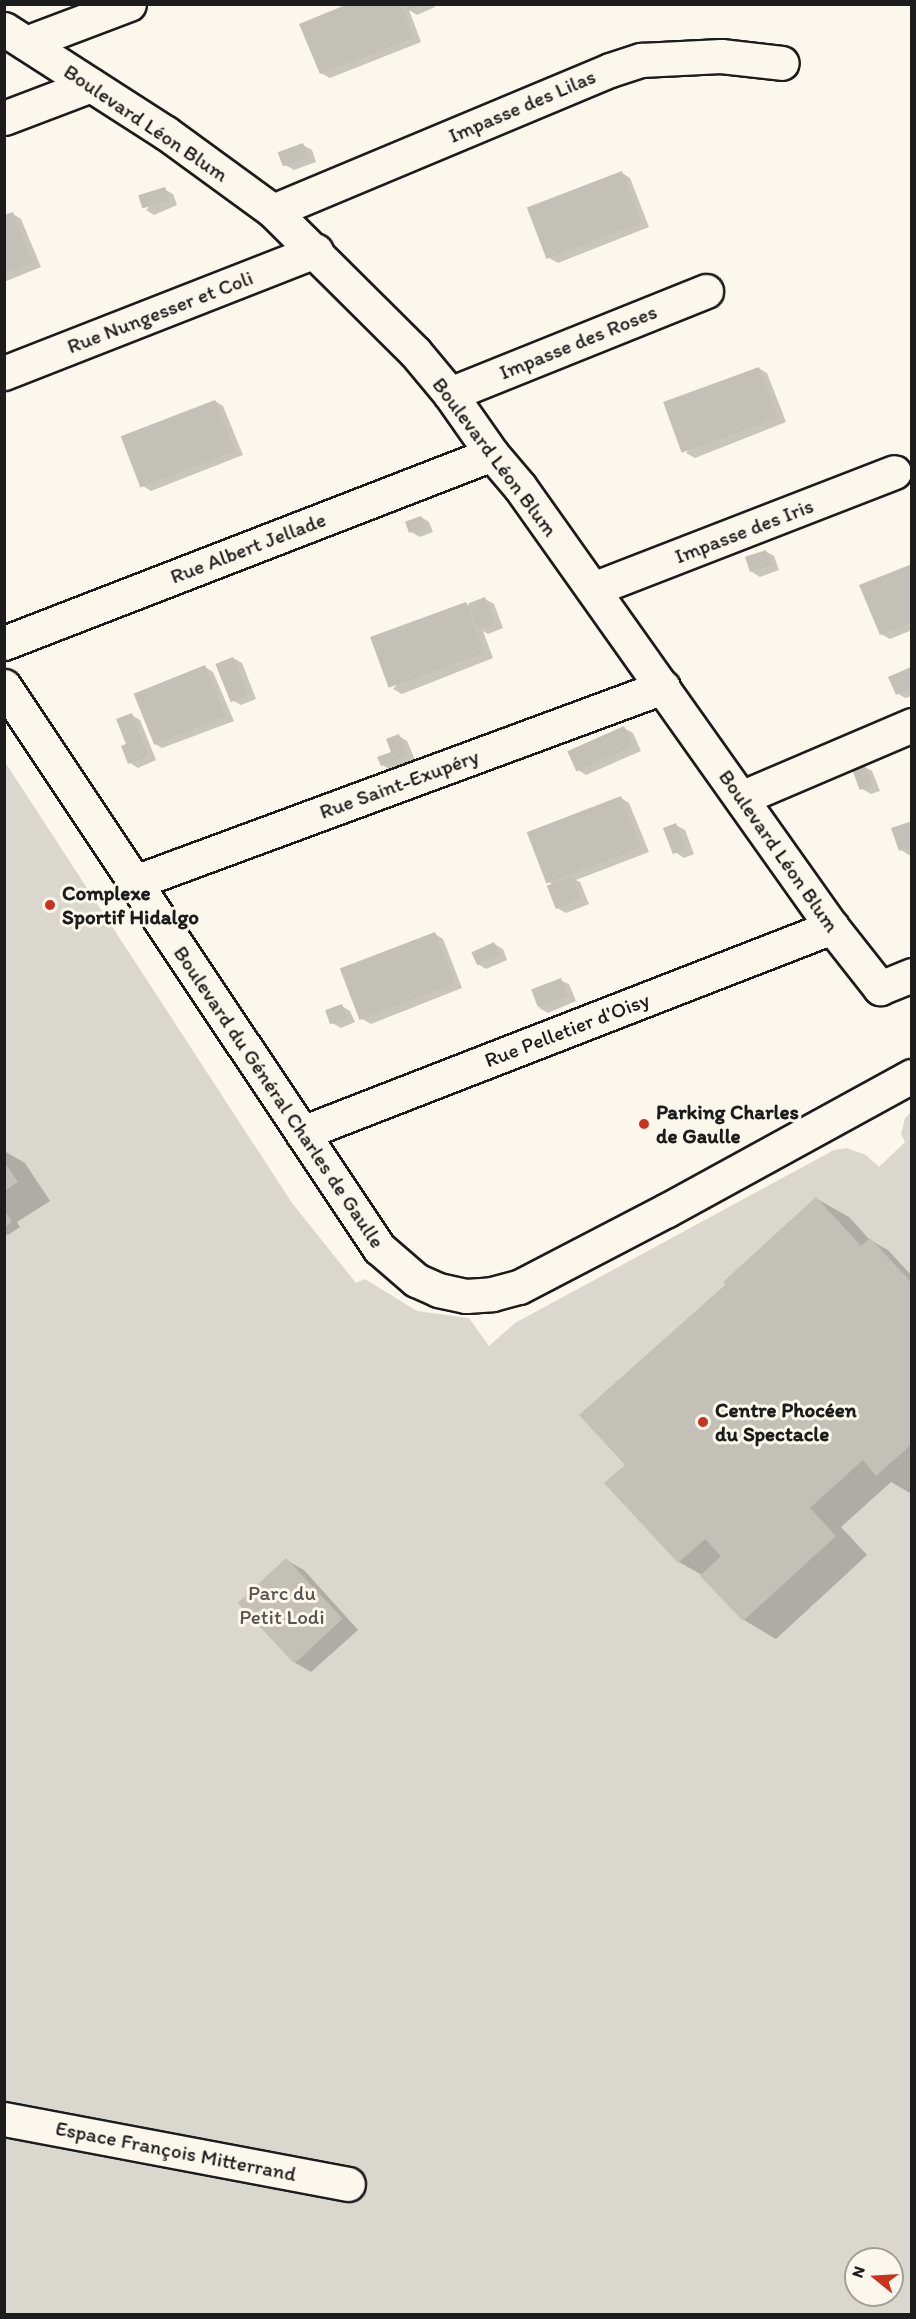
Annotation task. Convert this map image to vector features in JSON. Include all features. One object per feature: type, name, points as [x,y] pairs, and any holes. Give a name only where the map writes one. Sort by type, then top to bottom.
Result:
[{"type":"street","points":[[15,36],[129,4]]},
{"type":"street","name":"Boulevard Léon Blum","points":[[15,36],[166,133],[273,211],[316,251],[415,352],[450,394],[492,454],[520,487],[832,927],[880,988],[912,975]]},
{"type":"street","name":"Impasse des Lilas","points":[[273,211],[610,70],[641,60],[721,56],[782,63]]},
{"type":"street","points":[[4,118],[91,85]]},
{"type":"street","name":"Rue Nungesser et Coli","points":[[4,373],[316,251]]},
{"type":"street","name":"Impasse des Roses","points":[[450,394],[706,291]]},
{"type":"street","name":"Rue Albert Jellade","points":[[4,643],[492,454]]},
{"type":"street","name":"Impasse des Iris","points":[[593,589],[894,472]]},
{"type":"street","name":"Boulevard du Général Charles de Gaulle","points":[[4,686],[379,1248],[398,1267],[416,1280],[438,1290],[466,1296],[492,1294],[519,1287],[667,1210],[912,1076]]},
{"type":"street","name":"Rue Saint-Exupéry","points":[[135,882],[663,687]]},
{"type":"street","points":[[741,798],[912,725]]},
{"type":"street","name":"Rue Pelletier d'Oisy","points":[[302,1133],[832,927]]},
{"type":"street","name":"Espace François Mitterrand","points":[[4,2119],[348,2184]]},
{"type":"green space","name":"Parc du Petit Lodi","points":[[5,762],[292,1203],[356,1283],[365,1279],[417,1311],[469,1318],[489,1346],[515,1323],[834,1150],[847,1148],[866,1155],[879,1167],[905,1142],[901,1134],[905,1118],[912,1111],[911,2314],[5,2314]]},
{"type":"building","points":[[348,4],[401,4],[413,38],[320,74],[299,24]]},
{"type":"building","points":[[405,5],[421,5],[407,11]]},
{"type":"building","points":[[303,143],[308,157],[283,166],[278,152]]},
{"type":"building","points":[[622,171],[642,222],[546,259],[527,208]]},
{"type":"building","points":[[165,187],[169,200],[142,209],[138,195]]},
{"type":"building","points":[[13,212],[33,263],[4,274],[4,215]]},
{"type":"building","points":[[759,367],[777,418],[682,453],[663,402]]},
{"type":"building","points":[[215,400],[235,451],[140,488],[121,436]]},
{"type":"building","points":[[421,516],[425,527],[409,533],[405,522]]},
{"type":"building","points":[[766,550],[771,565],[750,572],[745,557]]},
{"type":"building","points":[[912,564],[912,622],[880,635],[859,585]]},
{"type":"building","points":[[485,597],[495,623],[478,630],[468,603]]},
{"type":"building","points":[[466,602],[484,653],[389,688],[370,637]]},
{"type":"building","points":[[233,657],[248,695],[231,702],[215,664]]},
{"type":"building","points":[[205,665],[226,716],[154,745],[134,694]]},
{"type":"building","points":[[911,667],[912,688],[896,695],[888,677]]},
{"type":"building","points":[[132,713],[148,756],[128,764],[121,746],[126,744],[116,719]]},
{"type":"building","points":[[624,726],[633,746],[576,771],[567,751]]},
{"type":"building","points":[[399,734],[407,755],[381,766],[377,757],[391,752],[386,739]]},
{"type":"building","points":[[864,764],[872,786],[860,790],[852,768]]},
{"type":"building","points":[[621,796],[641,847],[546,884],[527,832]]},
{"type":"building","points":[[912,821],[912,846],[899,851],[891,828]]},
{"type":"building","points":[[676,823],[686,849],[673,854],[663,828]]},
{"type":"building","points":[[572,876],[581,899],[556,909],[547,886]]},
{"type":"building","points":[[435,932],[455,983],[359,1020],[340,969]]},
{"type":"building","points":[[494,942],[500,955],[477,965],[471,953]]},
{"type":"building","points":[[561,978],[568,996],[538,1007],[531,989]]},
{"type":"building","points":[[342,1004],[347,1018],[330,1024],[325,1010]]},
{"type":"building","points":[[4,1161],[18,1182],[4,1191]]},
{"type":"building","points":[[816,1197],[861,1246],[870,1238],[912,1283],[912,1444],[876,1476],[863,1460],[810,1508],[836,1536],[743,1621],[700,1576],[721,1556],[705,1539],[678,1563],[604,1483],[625,1465],[579,1415],[725,1285],[723,1282]]},
{"type":"building","points":[[4,1210],[12,1222],[4,1227]]},
{"type":"building","points":[[286,1558],[343,1619],[294,1664],[238,1603]]},
{"type":"place","name":"Complexe Sportif Hidalgo","points":[[50,905]]},
{"type":"place","name":"Parking Charles de Gaulle","points":[[644,1124]]},
{"type":"place","name":"Centre Phocéen du Spectacle","points":[[703,1422]]}]
